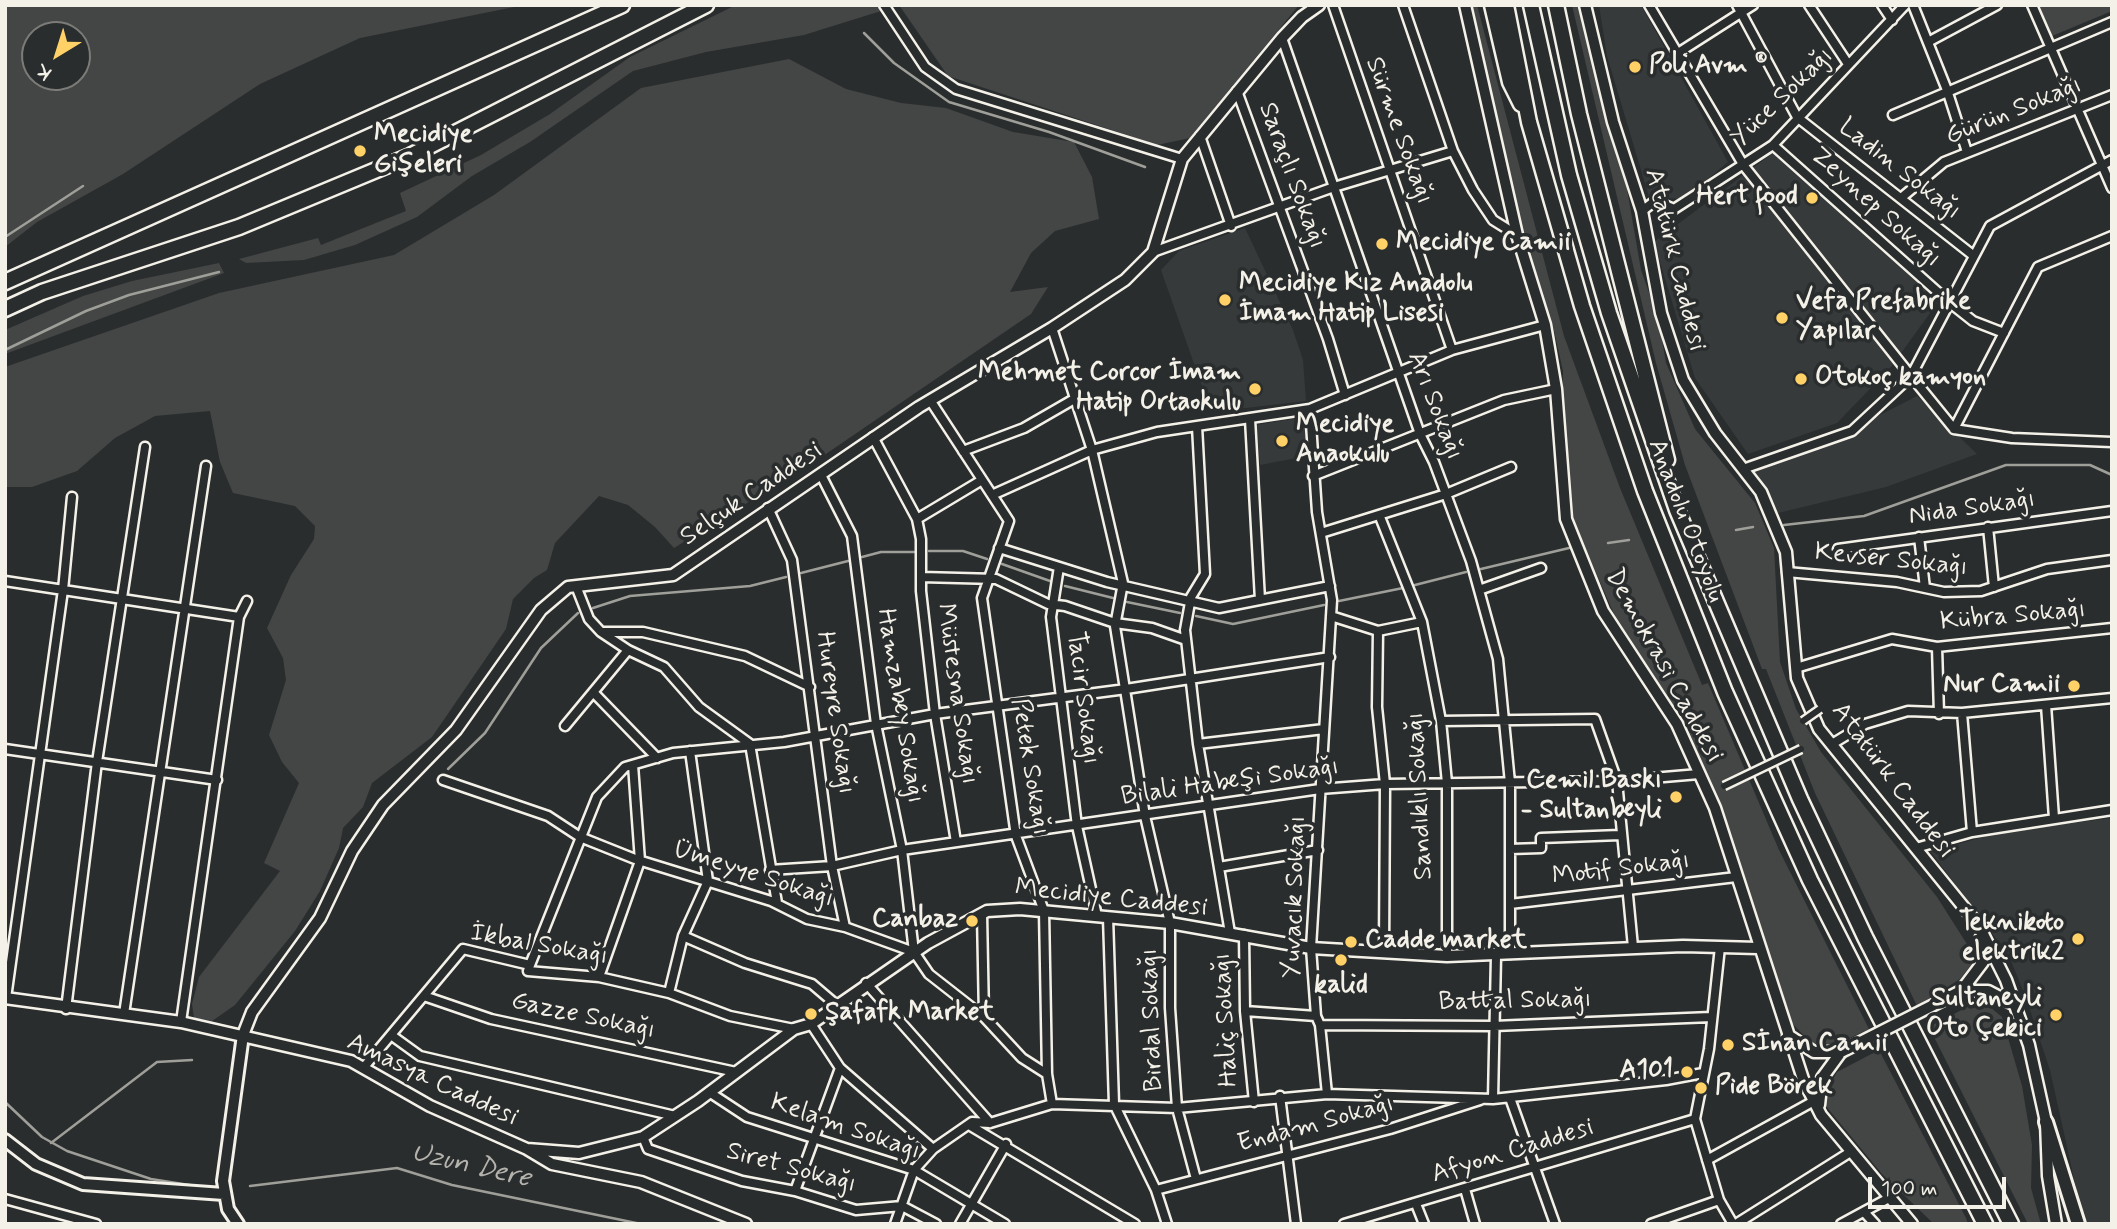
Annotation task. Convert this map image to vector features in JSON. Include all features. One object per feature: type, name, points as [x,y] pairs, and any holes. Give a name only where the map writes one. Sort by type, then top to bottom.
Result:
[{"type":"highway","points":[[5,282],[622,5]]},
{"type":"highway","points":[[5,309],[42,292],[239,227],[410,156],[706,5]]},
{"type":"highway","points":[[1492,5],[1510,82],[1530,122]]},
{"type":"highway","name":"Anadolu Otoyolu","points":[[1506,5],[1530,122],[1582,306],[1645,491],[1725,692],[1810,880],[1986,1224]]},
{"type":"highway","name":"Anadolu Otoyolu","points":[[1531,5],[1569,175],[1605,301],[1676,510],[1800,799],[1866,937],[2011,1224]]},
{"type":"highway","points":[[1556,5],[1579,114],[1659,423],[1676,510]]},
{"type":"main road","points":[[238,1224],[224,1194],[225,1156],[243,1035]]},
{"type":"main road","points":[[2046,1122],[2078,1224]]},
{"type":"main road","points":[[5,1140],[36,1164],[83,1184],[224,1194]]},
{"type":"street","points":[[884,5],[925,67],[956,89],[1182,159]]},
{"type":"street","name":"Selçuk Caddesi","points":[[243,1035],[252,1012],[320,918],[352,851],[383,805],[456,730],[541,610],[568,587],[673,575],[873,437],[1052,328],[1125,280],[1153,252],[1182,159],[1282,38],[1302,16],[1319,5]]},
{"type":"street","name":"Sürme Sokağı","points":[[1333,5],[1452,351]]},
{"type":"street","points":[[1403,5],[1453,151],[1473,190],[1493,220],[1517,235]]},
{"type":"street","name":"Demokrasi Caddesi","points":[[1465,5],[1517,235],[1545,325],[1556,389],[1566,519],[1603,611],[1677,724],[1715,808],[1802,1078],[1816,1105],[1912,1224]]},
{"type":"street","name":"Atatürk Caddesi","points":[[1585,5],[1613,122],[1642,211],[1661,313],[1683,380],[1715,433],[1761,492],[1786,552],[1797,678],[1819,729],[1979,926],[2015,1005],[2029,1045],[2046,1122],[2048,1176],[2056,1224]]},
{"type":"street","points":[[1649,5],[1744,166],[1954,429],[2012,438],[2112,442]]},
{"type":"street","points":[[1678,53],[1739,9],[1753,5]]},
{"type":"street","points":[[1809,5],[1848,64]]},
{"type":"street","points":[[1882,5],[1892,20]]},
{"type":"street","name":"Yüce Sokağı","points":[[1642,211],[1655,201],[1674,209],[1773,145],[1905,5]]},
{"type":"street","points":[[1913,5],[1947,90],[1967,152]]},
{"type":"street","points":[[1928,42],[1997,5]]},
{"type":"street","points":[[2032,5],[2112,188]]},
{"type":"street","points":[[1739,9],[1797,117]]},
{"type":"street","points":[[1893,115],[2112,22]]},
{"type":"street","name":"Arı Sokağı","points":[[1282,38],[1398,373],[1446,495],[1479,590],[1498,659],[1506,718],[1510,783],[1510,954]]},
{"type":"street","name":"Saraçlı Sokağı","points":[[1237,91],[1345,395]]},
{"type":"street","name":"Gürün Sokağı","points":[[1901,198],[1944,162],[2112,95]]},
{"type":"street","name":"Ladin Sokağı","points":[[1797,117],[1974,256]]},
{"type":"street","points":[[1200,136],[1231,226]]},
{"type":"street","name":"Zeynep Sokağı","points":[[1773,145],[1949,303],[1973,321],[2004,333]]},
{"type":"street","points":[[1153,252],[1280,209],[1334,187],[1453,151]]},
{"type":"street","points":[[1743,469],[1852,431],[1911,376],[1990,226],[2112,160]]},
{"type":"street","points":[[1954,429],[2038,267],[2112,236]]},
{"type":"street","points":[[930,400],[992,495],[1092,450],[1157,432],[1310,409],[1452,351],[1545,325]]},
{"type":"street","name":"Birdal Sokağı","points":[[1052,328],[1092,450],[1123,586],[1115,624],[1145,816],[1170,923],[1170,1008],[1177,1108],[1196,1179]]},
{"type":"street","points":[[1313,475],[1504,400],[1556,389]]},
{"type":"street","points":[[963,451],[1024,428],[1076,398]]},
{"type":"street","name":"Yuvacık Sokağı","points":[[1310,409],[1313,475],[1331,617],[1311,948],[1327,1094]]},
{"type":"street","points":[[1250,419],[1261,600]]},
{"type":"street","name":"Haliç Sokağı","points":[[1197,426],[1205,575],[1191,601],[1186,640],[1198,744],[1230,933]]},
{"type":"street","name":"Müstesna Sokağı","points":[[873,437],[918,519],[935,714],[956,842]]},
{"type":"street","points":[[66,1009],[97,762],[145,447]]},
{"type":"street","points":[[124,1014],[206,466]]},
{"type":"street","points":[[1321,533],[1446,495],[1511,467]]},
{"type":"street","name":"Hamzabey Sokağı","points":[[821,475],[852,536],[876,724],[902,850],[914,952]]},
{"type":"street","points":[[918,519],[982,480]]},
{"type":"street","name":"Petek Sokağı","points":[[992,495],[1009,521],[982,598],[1016,836],[1044,911],[1047,1074],[1052,1104]]},
{"type":"street","points":[[6,998],[64,590],[72,497]]},
{"type":"street","name":"Hureyre Sokağı","points":[[768,509],[792,561],[817,735],[832,866],[845,927]]},
{"type":"street","name":"Nida Sokağı","points":[[1838,549],[2112,511]]},
{"type":"street","name":"Sandıklı Sokağı","points":[[1380,517],[1422,622],[1441,721],[1447,783],[1447,956]]},
{"type":"street","points":[[1988,527],[1994,587]]},
{"type":"street","points":[[1919,537],[1925,587]]},
{"type":"street","points":[[999,548],[1123,586],[1219,608],[1329,586]]},
{"type":"street","name":"Kevser Sokağı","points":[[1787,572],[1897,582],[1944,592],[1981,592],[2047,569],[2112,560]]},
{"type":"street","name":"Tacir Sokağı","points":[[1059,567],[1051,617],[1077,826],[1103,917],[1114,1104]]},
{"type":"street","points":[[1479,590],[1541,568]]},
{"type":"street","points":[[921,577],[989,578],[1017,587],[1053,605],[1065,606],[1115,624],[1152,628],[1186,640]]},
{"type":"street","points":[[5,581],[239,617]]},
{"type":"street","points":[[576,586],[589,619],[601,632],[628,650],[664,667],[699,708],[750,744],[777,903]]},
{"type":"street","points":[[181,1023],[239,617],[247,601]]},
{"type":"street","points":[[1331,617],[1378,631],[1422,622]]},
{"type":"street","name":"Kübra Sokağı","points":[[1796,668],[1892,639],[1937,646],[2112,628]]},
{"type":"street","points":[[1378,631],[1377,707],[1385,784],[1384,952]]},
{"type":"street","points":[[601,632],[643,632],[745,656],[810,687]]},
{"type":"street","points":[[1937,646],[1939,714]]},
{"type":"street","points":[[565,726],[628,650]]},
{"type":"street","points":[[530,965],[597,797],[625,767],[690,751],[784,742],[935,714],[998,708],[1330,657]]},
{"type":"street","points":[[593,692],[657,758]]},
{"type":"street","points":[[1832,744],[1865,724],[1908,712],[1962,713],[2112,698]]},
{"type":"street","points":[[2046,705],[2054,817]]},
{"type":"street","points":[[1803,721],[1820,709]]},
{"type":"street","points":[[1962,713],[1972,832]]},
{"type":"street","points":[[1441,721],[1506,718],[1595,719],[1617,781],[1625,891],[1633,947]]},
{"type":"street","points":[[1198,744],[1324,729]]},
{"type":"street","points":[[5,748],[216,779]]},
{"type":"street","points":[[1724,786],[1801,749]]},
{"type":"street","points":[[668,993],[682,936],[708,881],[690,751]]},
{"type":"street","points":[[599,977],[640,861],[633,765]]},
{"type":"street","name":"Bilali Habeşi Sokağı","points":[[770,870],[832,866],[902,850],[1208,808],[1320,789],[1385,784],[1617,781],[1699,774]]},
{"type":"street","name":"Ümeyye Sokağı","points":[[443,780],[548,816],[580,837],[640,861],[777,903],[807,919],[845,927],[914,952]]},
{"type":"street","points":[[1916,848],[1972,832],[2112,810]]},
{"type":"street","points":[[1510,849],[1541,848],[1541,838],[1620,835]]},
{"type":"street","points":[[1219,867],[1318,850]]},
{"type":"street","name":"Motif Sokağı","points":[[1510,904],[1736,877]]},
{"type":"street","name":"Mecidiye Caddesi","points":[[527,1149],[579,1153],[643,1137],[794,1029],[811,1024],[839,1007],[866,983],[914,952],[982,914],[1002,909],[1170,923],[1311,948],[1447,956],[1496,956],[1633,947],[1758,948]]},
{"type":"street","points":[[982,914],[984,1017]]},
{"type":"street","points":[[1788,1035],[1814,1052],[1841,1052],[1961,991],[1983,961],[1979,926]]},
{"type":"street","name":"Haliç Sokağı","points":[[1244,935],[1245,1011],[1254,1102]]},
{"type":"street","points":[[682,936],[745,963],[812,984],[839,1007]]},
{"type":"street","points":[[1720,947],[1695,1119],[1719,1200],[1735,1224],[1852,1151]]},
{"type":"street","name":"İkbal Sokağı","points":[[364,1067],[463,949],[530,965],[528,971],[599,977],[668,993],[730,1016],[794,1029]]},
{"type":"street","points":[[914,952],[929,974],[984,1017],[1022,1058],[1047,1074]]},
{"type":"street","points":[[1489,1099],[1496,956]]},
{"type":"street","points":[[866,983],[913,1040],[990,1123]]},
{"type":"street","points":[[1961,991],[1988,991],[2015,1005]]},
{"type":"street","name":"Gazze Sokağı","points":[[424,996],[491,1019],[736,1072]]},
{"type":"street","name":"Amasya Caddesi","points":[[6,998],[66,1009],[181,1023],[316,1051],[364,1067],[430,1106],[527,1149],[552,1164],[641,1182],[746,1224]]},
{"type":"street","name":"Battal Sokağı","points":[[1245,1011],[1318,1020],[1494,1026],[1711,1017]]},
{"type":"street","points":[[811,1024],[839,1068],[933,1149]]},
{"type":"street","points":[[391,1035],[420,1056],[675,1116]]},
{"type":"street","points":[[1707,1160],[1816,1105],[1822,1079],[1841,1052]]},
{"type":"street","points":[[795,1191],[839,1068]]},
{"type":"street","points":[[895,1224],[914,1170],[933,1149],[969,1125],[990,1123],[1052,1104],[1177,1108],[1254,1102],[1280,1096],[1327,1094],[1510,1098],[1666,1080],[1703,1073]]},
{"type":"street","name":"Kelam Sokağı","points":[[709,1092],[747,1117],[914,1170],[1005,1224]]},
{"type":"street","points":[[1280,1096],[1296,1224]]},
{"type":"street","points":[[1510,1098],[1555,1224]]},
{"type":"street","name":"Endam Sokağı","points":[[1156,1190],[1288,1153],[1390,1129],[1489,1099]]},
{"type":"street","points":[[1114,1104],[1156,1190],[1167,1224]]},
{"type":"street","name":"Afyon Caddesi","points":[[1344,1224],[1361,1222],[1532,1165],[1695,1119]]},
{"type":"street","points":[[969,1125],[1006,1144],[1135,1224]]},
{"type":"street","name":"Siret Sokağı","points":[[643,1137],[648,1149],[742,1181],[795,1191],[856,1210],[902,1206]]},
{"type":"street","points":[[960,1224],[1006,1144]]},
{"type":"street","points":[[1465,1189],[1475,1224]]},
{"type":"street","points":[[1842,1224],[1889,1198]]},
{"type":"street","points":[[5,1199],[96,1224]]},
{"type":"street","points":[[1651,1224],[1719,1200]]},
{"type":"street","points":[[1416,1204],[1424,1224]]},
{"type":"street","points":[[902,1206],[936,1224]]},
{"type":"street","points":[[1864,1212],[1875,1224]]},
{"type":"shaded area","points":[[5,5],[524,5],[360,38],[260,84],[123,174],[37,222],[5,247]]},
{"type":"shaded area","points":[[736,5],[878,5],[881,11],[804,35],[706,52],[633,71],[530,142],[472,176],[417,217],[355,245],[304,260],[246,263],[239,259],[318,238],[321,245],[406,211],[400,193],[481,155],[550,114],[630,57]]},
{"type":"shaded area","points":[[899,5],[1299,5],[1190,138],[1157,145],[948,76]]},
{"type":"shaded area","points":[[1465,5],[1477,5],[1564,336],[1620,488],[1702,685],[1708,683],[1779,850],[1869,1029],[1835,1045],[1811,1043],[1793,1024],[1716,795],[1682,722],[1617,621],[1572,517],[1562,421],[1563,371],[1553,326],[1517,216]]},
{"type":"shaded area","points":[[1572,5],[1580,5],[1627,189],[1641,270],[1658,318],[1666,363],[1695,429],[1755,503],[1774,548],[1780,662],[1796,709],[1821,752],[1937,897],[1972,952],[1974,961],[1960,979],[1917,1006],[1815,793],[1766,669],[1762,669],[1685,465],[1656,363]]},
{"type":"shaded area","points":[[1599,5],[1641,5],[1728,162],[1684,199],[1649,197],[1607,56]]},
{"type":"shaded area","points":[[2037,5],[2112,5],[2112,11],[2052,36]]},
{"type":"shaded area","points":[[789,59],[846,89],[901,103],[946,108],[1013,132],[1074,142],[1092,177],[1099,219],[1055,231],[1031,253],[1010,292],[1048,287],[1031,314],[820,458],[674,548],[655,527],[628,505],[599,496],[555,543],[547,570],[534,578],[513,599],[506,629],[432,737],[372,783],[363,807],[343,828],[339,848],[320,891],[295,931],[235,1005],[212,1021],[194,1018],[192,1004],[199,977],[280,871],[264,863],[299,783],[282,762],[269,735],[286,680],[283,658],[267,628],[291,575],[314,539],[315,526],[295,506],[233,493],[220,462],[210,411],[155,416],[115,438],[77,471],[32,487],[5,487],[5,367],[219,293],[394,255],[494,195],[641,88]]},
{"type":"shaded area","points":[[1777,150],[1938,302],[1891,367],[1837,423],[1748,454],[1695,378],[1654,242]]},
{"type":"shaded area","points":[[1245,228],[1293,330],[1303,360],[1306,401],[1211,412],[1161,270],[1179,251]]},
{"type":"shaded area","points":[[219,263],[224,273],[5,354],[5,330],[83,296],[132,281]]},
{"type":"shaded area","points":[[1917,396],[1977,454],[1886,487],[1778,513],[1751,471],[1851,430]]},
{"type":"shaded area","name":"Mecidiye Anaokulu","points":[[1305,417],[1307,456],[1260,465],[1256,425]]},
{"type":"shaded area","points":[[2112,818],[2112,1224],[2084,1224],[2050,1070],[2009,956],[1931,852],[2000,832]]},
{"type":"shaded area","points":[[1984,1002],[2002,1017],[2022,1086],[2032,1145],[2031,1188],[2041,1224],[2028,1224],[1929,1027],[1969,1006]]},
{"type":"shaded area","points":[[1879,1050],[1968,1224],[1934,1224],[1882,1174],[1825,1105],[1826,1091],[1837,1072]]},
{"type":"waterway","points":[[864,33],[894,63],[949,102],[1049,132],[1145,167]]},
{"type":"waterway","points":[[5,237],[83,186]]},
{"type":"waterway","points":[[5,350],[86,311],[129,295],[219,272]]},
{"type":"waterway","points":[[1784,525],[1864,516],[2006,465],[2090,465],[2112,475]]},
{"type":"waterway","points":[[1736,530],[1753,527]]},
{"type":"waterway","points":[[1608,543],[1629,540]]},
{"type":"waterway","points":[[1481,569],[1569,548]]},
{"type":"waterway","points":[[929,551],[963,551],[987,559]]},
{"type":"waterway","points":[[862,557],[881,552],[914,552]]},
{"type":"waterway","points":[[801,573],[848,561]]},
{"type":"waterway","points":[[1002,564],[1050,581]]},
{"type":"waterway","points":[[1415,585],[1466,572]]},
{"type":"waterway","points":[[593,608],[630,596],[750,586],[786,577]]},
{"type":"waterway","points":[[1065,586],[1113,598]]},
{"type":"waterway","points":[[1339,601],[1403,588]]},
{"type":"waterway","points":[[1127,602],[1180,613]]},
{"type":"waterway","points":[[1196,616],[1233,624],[1324,605]]},
{"type":"waterway","points":[[448,769],[485,733],[541,648],[578,613]]},
{"type":"waterway","points":[[51,1143],[157,1062],[192,1060]]},
{"type":"waterway","name":"Uzun Dere","points":[[5,1102],[42,1137],[67,1151],[151,1179],[202,1187]]},
{"type":"waterway","name":"Uzun Dere","points":[[250,1186],[397,1168],[452,1185],[641,1224]]},
{"type":"place","name":"Poli Avm ®","points":[[1635,67]]},
{"type":"place","name":"Mecidiye Gişeleri","points":[[360,151]]},
{"type":"place","name":"Hert food","points":[[1812,198]]},
{"type":"place","name":"Mecidiye Camii","points":[[1382,244]]},
{"type":"place","name":"Mecidiye Kız Anadolu İmam Hatip Lisesi","points":[[1225,300]]},
{"type":"place","name":"Vefa Prefabrike Yapılar","points":[[1782,318]]},
{"type":"place","name":"Otokoç kamyon","points":[[1801,379]]},
{"type":"place","name":"Mehmet Corcor İmam Hatip Ortaokulu","points":[[1255,389]]},
{"type":"place","name":"Mecidiye Anaokulu","points":[[1282,441]]},
{"type":"place","name":"Nur Camii","points":[[2074,686]]},
{"type":"place","name":"Cemil Baskı - Sultanbeyli","points":[[1676,797]]},
{"type":"place","name":"Canbaz","points":[[972,921]]},
{"type":"place","name":"Teknikoto elektrik2","points":[[2078,939]]},
{"type":"place","name":"Cadde market","points":[[1351,942]]},
{"type":"place","name":"kalid","points":[[1341,960]]},
{"type":"place","name":"Şafafk Market","points":[[811,1014]]},
{"type":"place","name":"Sultaneyli Oto Çekici","points":[[2056,1015]]},
{"type":"place","name":"Sİnan Camii","points":[[1728,1045]]},
{"type":"place","name":"A101","points":[[1687,1072]]},
{"type":"place","name":"Pide Börek","points":[[1701,1088]]}]
